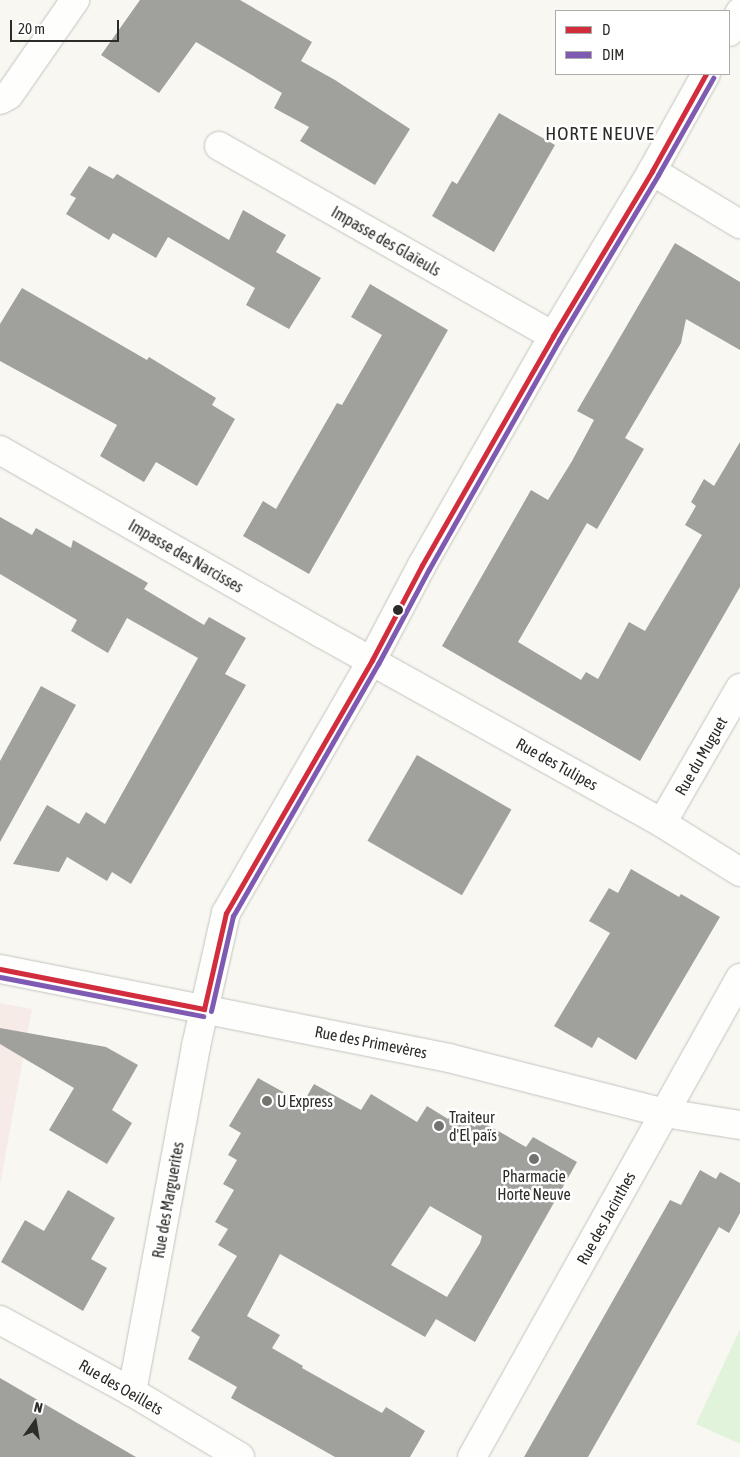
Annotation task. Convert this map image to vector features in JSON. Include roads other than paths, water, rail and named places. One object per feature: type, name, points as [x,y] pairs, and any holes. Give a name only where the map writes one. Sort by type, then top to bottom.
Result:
[{"type":"street","points":[[0,100],[9,95],[75,0]]},
{"type":"street","points":[[730,30],[740,12]]},
{"type":"street","name":"Rue des Marguerites","points":[[132,1392],[204,1009],[226,913],[372,660],[422,565],[553,336],[652,171],[705,75]]},
{"type":"street","name":"Impasse des Glaïeuls","points":[[219,146],[553,336]]},
{"type":"street","points":[[652,171],[740,224]]},
{"type":"street","name":"Impasse des Narcisses","points":[[0,450],[372,660]]},
{"type":"street","name":"Rue des Tulipes","points":[[372,660],[662,823],[740,872]]},
{"type":"street","name":"Rue du Muguet","points":[[662,823],[740,688]]},
{"type":"street","name":"Rue des Primevères","points":[[0,969],[449,1058],[665,1113],[740,1125]]},
{"type":"street","name":"Rue des Jacinthes","points":[[472,1457],[740,978]]},
{"type":"street","name":"Rue des Oeillets","points":[[0,1320],[132,1392],[240,1457]]},
{"type":"place","name":"U Express","points":[[267,1101]]},
{"type":"place","name":"Traiteur d'El païs","points":[[439,1126]]},
{"type":"place","name":"Pharmacie Horte Neuve","points":[[534,1159]]},
{"type":"district","name":"HORTE NEUVE","points":[[600,134]]}]
